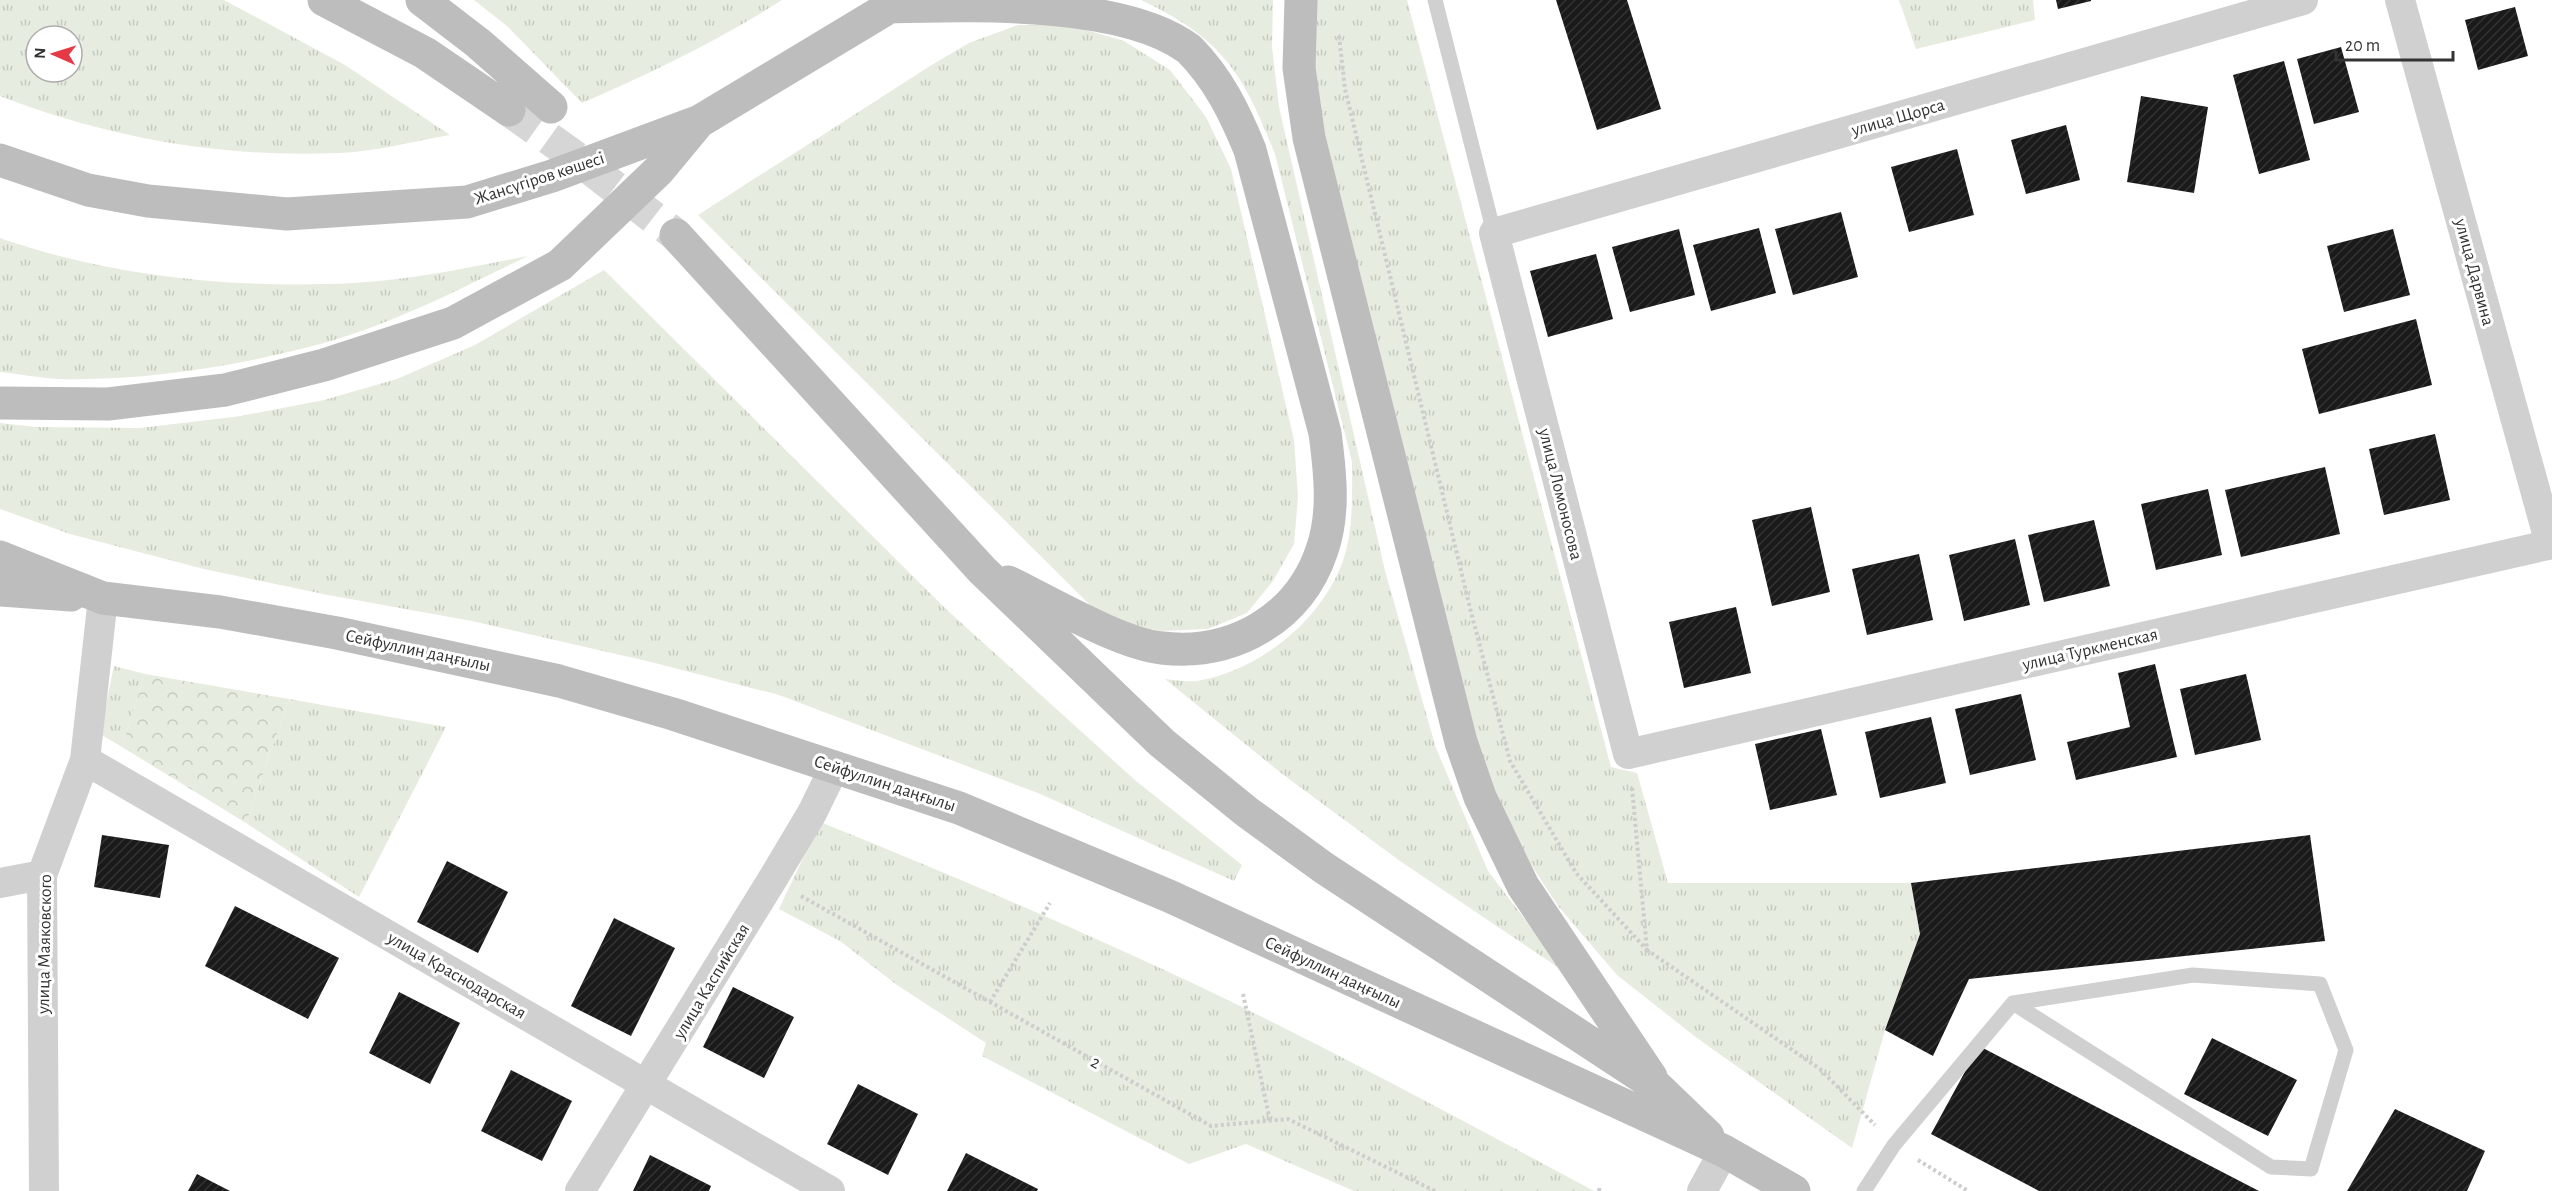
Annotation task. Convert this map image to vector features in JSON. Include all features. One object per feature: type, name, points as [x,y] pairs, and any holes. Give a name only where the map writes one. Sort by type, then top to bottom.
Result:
[{"type":"main road","points":[[324,0],[425,54],[509,110]]},
{"type":"main road","points":[[422,0],[478,43],[551,107]]},
{"type":"main road","points":[[1301,0],[1299,68],[1309,138],[1461,742],[1480,797],[1523,886],[1656,1086]]},
{"type":"main road","points":[[895,4],[1054,3],[1088,6],[1123,13],[1157,27],[1188,48],[1215,79],[1235,113],[1250,150],[1325,433],[1330,474],[1328,515],[1323,549],[1309,580],[1291,605],[1266,625],[1236,641],[1191,649],[1160,648],[1127,639],[982,570]]},
{"type":"main road","name":"Жансүгіров көшесі","points":[[0,160],[88,190],[148,201],[287,214],[467,202],[542,180],[700,121],[895,4]]},
{"type":"main road","points":[[0,403],[108,404],[225,390],[324,365],[453,323],[560,265],[659,170],[700,121]]},
{"type":"main road","name":"Сейфуллин даңғылы","points":[[676,235],[982,570],[1162,743],[1247,812],[1324,868],[1656,1086],[1724,1151]]},
{"type":"main road","name":"Сейфуллин даңғылы","points":[[0,557],[103,597],[220,612],[337,633],[559,681],[835,766],[959,808],[1169,896],[1724,1151],[1794,1191]]},
{"type":"main road","points":[[0,590],[103,597]]},
{"type":"street","name":"улица Щорса","points":[[1494,233],[2303,0]]},
{"type":"street","name":"улица Дарвина","points":[[2400,0],[2551,545]]},
{"type":"street","name":"улица Ломоносова","points":[[1494,233],[1628,754]]},
{"type":"street","name":"улица Туркменская","points":[[1628,754],[2551,545]]},
{"type":"street","name":"улица Маяковского","points":[[44,1191],[42,876],[85,760],[103,597]]},
{"type":"street","name":"улица Краснодарская","points":[[85,760],[830,1191]]},
{"type":"street","name":"улица Каспийская","points":[[579,1191],[647,1085],[772,880],[812,813],[835,766]]},
{"type":"street","points":[[0,883],[42,876]]},
{"type":"street","points":[[1702,1191],[1724,1151]]},
{"type":"lane","points":[[1434,0],[1494,233]]},
{"type":"lane","points":[[1864,1191],[1894,1145],[2013,1003],[2193,975],[2320,984],[2346,1050],[2311,1169],[2271,1167],[2013,1003]]},
{"type":"path","points":[[1339,33],[1345,89],[1470,608],[1510,761],[1576,873],[1647,950],[1820,1069],[1894,1145],[1968,1191]]},
{"type":"path","points":[[1628,754],[1647,950]]},
{"type":"path","name":"2","points":[[772,880],[1211,1126],[1288,1119],[1435,1191]]},
{"type":"path","points":[[990,1002],[1050,903]]},
{"type":"path","points":[[1243,994],[1270,1121]]},
{"type":"path","points":[[1599,1191],[1600,1185]]},
{"type":"green space","points":[[0,0],[224,0],[345,65],[450,135],[352,152],[295,154],[251,152],[166,142],[124,134],[41,111],[0,96]]},
{"type":"green space","points":[[474,0],[782,0],[684,56],[582,103],[507,26]]},
{"type":"green space","points":[[1141,0],[1273,0],[1272,47],[1279,107],[1385,571],[1436,748],[1488,871],[1565,972],[1400,861],[1281,773],[1165,679],[1197,681],[1220,676],[1242,667],[1283,641],[1317,607],[1331,587],[1345,554],[1351,515],[1352,462],[1275,154],[1252,101],[1227,61],[1211,45],[1169,14]]},
{"type":"green space","points":[[1313,0],[1407,0],[1611,767],[1637,773],[1668,883],[1911,883],[1920,934],[1885,1030],[1852,1148],[1697,1038],[1617,975],[1558,906],[1517,843],[1483,762],[1327,164],[1314,82]]},
{"type":"green space","points":[[1899,0],[2033,0],[2035,20],[1916,49]]},
{"type":"green space","points":[[1018,25],[1069,25],[1124,41],[1170,70],[1206,117],[1231,169],[1294,440],[1298,497],[1294,544],[1273,581],[1247,613],[1208,629],[1160,631],[1124,623],[1092,607],[698,215],[930,66],[969,43]]},
{"type":"green space","points":[[0,238],[42,251],[130,271],[219,282],[265,284],[354,283],[398,279],[528,256],[402,315],[324,343],[259,359],[159,375],[59,379],[0,372]]},
{"type":"green space","points":[[604,270],[947,610],[1136,781],[1242,865],[1234,881],[1038,793],[779,695],[651,662],[472,621],[328,595],[204,569],[70,534],[0,509],[0,423],[36,427],[140,428],[241,416],[324,400],[397,379],[475,345]]},
{"type":"green space","points":[[114,666],[145,674],[122,747],[100,734]]},
{"type":"green space","points":[[145,674],[289,699],[246,823],[122,747]]},
{"type":"green space","points":[[289,699],[446,727],[359,897],[246,823]]},
{"type":"green space","points":[[820,822],[1011,901],[1244,1008],[1361,1067],[1594,1191],[1354,1191],[1246,1144],[1189,1164],[982,1056],[986,1043],[897,985],[840,941],[779,909]]},
{"type":"building","points":[[1556,0],[1627,0],[1661,109],[1597,130]]},
{"type":"building","points":[[2056,0],[2091,0],[2091,1],[2058,9]]},
{"type":"building","points":[[2515,7],[2528,56],[2478,70],[2465,20]]},
{"type":"building","points":[[2341,47],[2359,112],[2314,124],[2297,59]]},
{"type":"building","points":[[2284,61],[2310,160],[2259,174],[2233,75]]},
{"type":"building","points":[[2141,96],[2208,107],[2194,193],[2127,182]]},
{"type":"building","points":[[2066,125],[2080,180],[2026,194],[2011,140]]},
{"type":"building","points":[[1957,149],[1974,215],[1909,232],[1891,167]]},
{"type":"building","points":[[1841,212],[1858,277],[1793,295],[1775,229]]},
{"type":"building","points":[[1759,228],[1776,293],[1711,311],[1693,245]]},
{"type":"building","points":[[1679,229],[1695,295],[1630,312],[1612,247]]},
{"type":"building","points":[[2393,229],[2410,295],[2344,312],[2327,246]]},
{"type":"building","points":[[1596,254],[1613,319],[1548,337],[1530,271]]},
{"type":"building","points":[[2416,319],[2432,385],[2319,414],[2302,349]]},
{"type":"building","points":[[2435,434],[2450,500],[2384,515],[2369,449]]},
{"type":"building","points":[[2325,467],[2340,534],[2241,557],[2225,490]]},
{"type":"building","points":[[2208,489],[2222,555],[2156,570],[2141,504]]},
{"type":"building","points":[[1811,507],[1830,592],[1772,606],[1752,520]]},
{"type":"building","points":[[2094,520],[2110,586],[2044,602],[2028,535]]},
{"type":"building","points":[[2015,539],[2030,605],[1964,621],[1949,555]]},
{"type":"building","points":[[1919,554],[1933,620],[1867,635],[1852,569]]},
{"type":"building","points":[[1736,607],[1751,673],[1684,688],[1669,622]]},
{"type":"building","points":[[2155,664],[2177,757],[2076,780],[2067,742],[2130,727],[2118,673]]},
{"type":"building","points":[[2246,674],[2261,740],[2195,755],[2180,689]]},
{"type":"building","points":[[2021,694],[2036,760],[1970,775],[1955,709]]},
{"type":"building","points":[[1931,717],[1946,783],[1880,798],[1865,732]]},
{"type":"building","points":[[1821,729],[1837,795],[1770,810],[1755,744]]},
{"type":"building","points":[[102,835],[169,845],[160,898],[94,887]]},
{"type":"building","points":[[2310,835],[2325,941],[1969,979],[1933,1056],[1885,1030],[1920,934],[1911,883]]},
{"type":"building","points":[[447,861],[508,892],[478,953],[417,922]]},
{"type":"building","points":[[235,906],[339,958],[308,1019],[205,966]]},
{"type":"building","points":[[614,918],[675,948],[631,1036],[571,1006]]},
{"type":"building","points":[[733,987],[794,1017],[764,1078],[703,1047]]},
{"type":"building","points":[[399,992],[460,1023],[430,1084],[369,1053]]},
{"type":"building","points":[[2212,1038],[2297,1080],[2268,1136],[2184,1094]]},
{"type":"building","points":[[1979,1046],[2259,1191],[2039,1191],[1931,1134]]},
{"type":"building","points":[[511,1070],[572,1101],[542,1161],[481,1131]]},
{"type":"building","points":[[858,1084],[918,1114],[888,1175],[827,1144]]},
{"type":"building","points":[[2395,1109],[2485,1151],[2467,1191],[2347,1191]]},
{"type":"building","points":[[966,1153],[1038,1189],[1037,1191],[947,1191]]},
{"type":"building","points":[[650,1155],[711,1186],[709,1191],[633,1191]]},
{"type":"building","points":[[197,1174],[230,1191],[188,1191]]},
{"type":"tunnel","points":[[509,110],[582,162],[676,235]]}]
